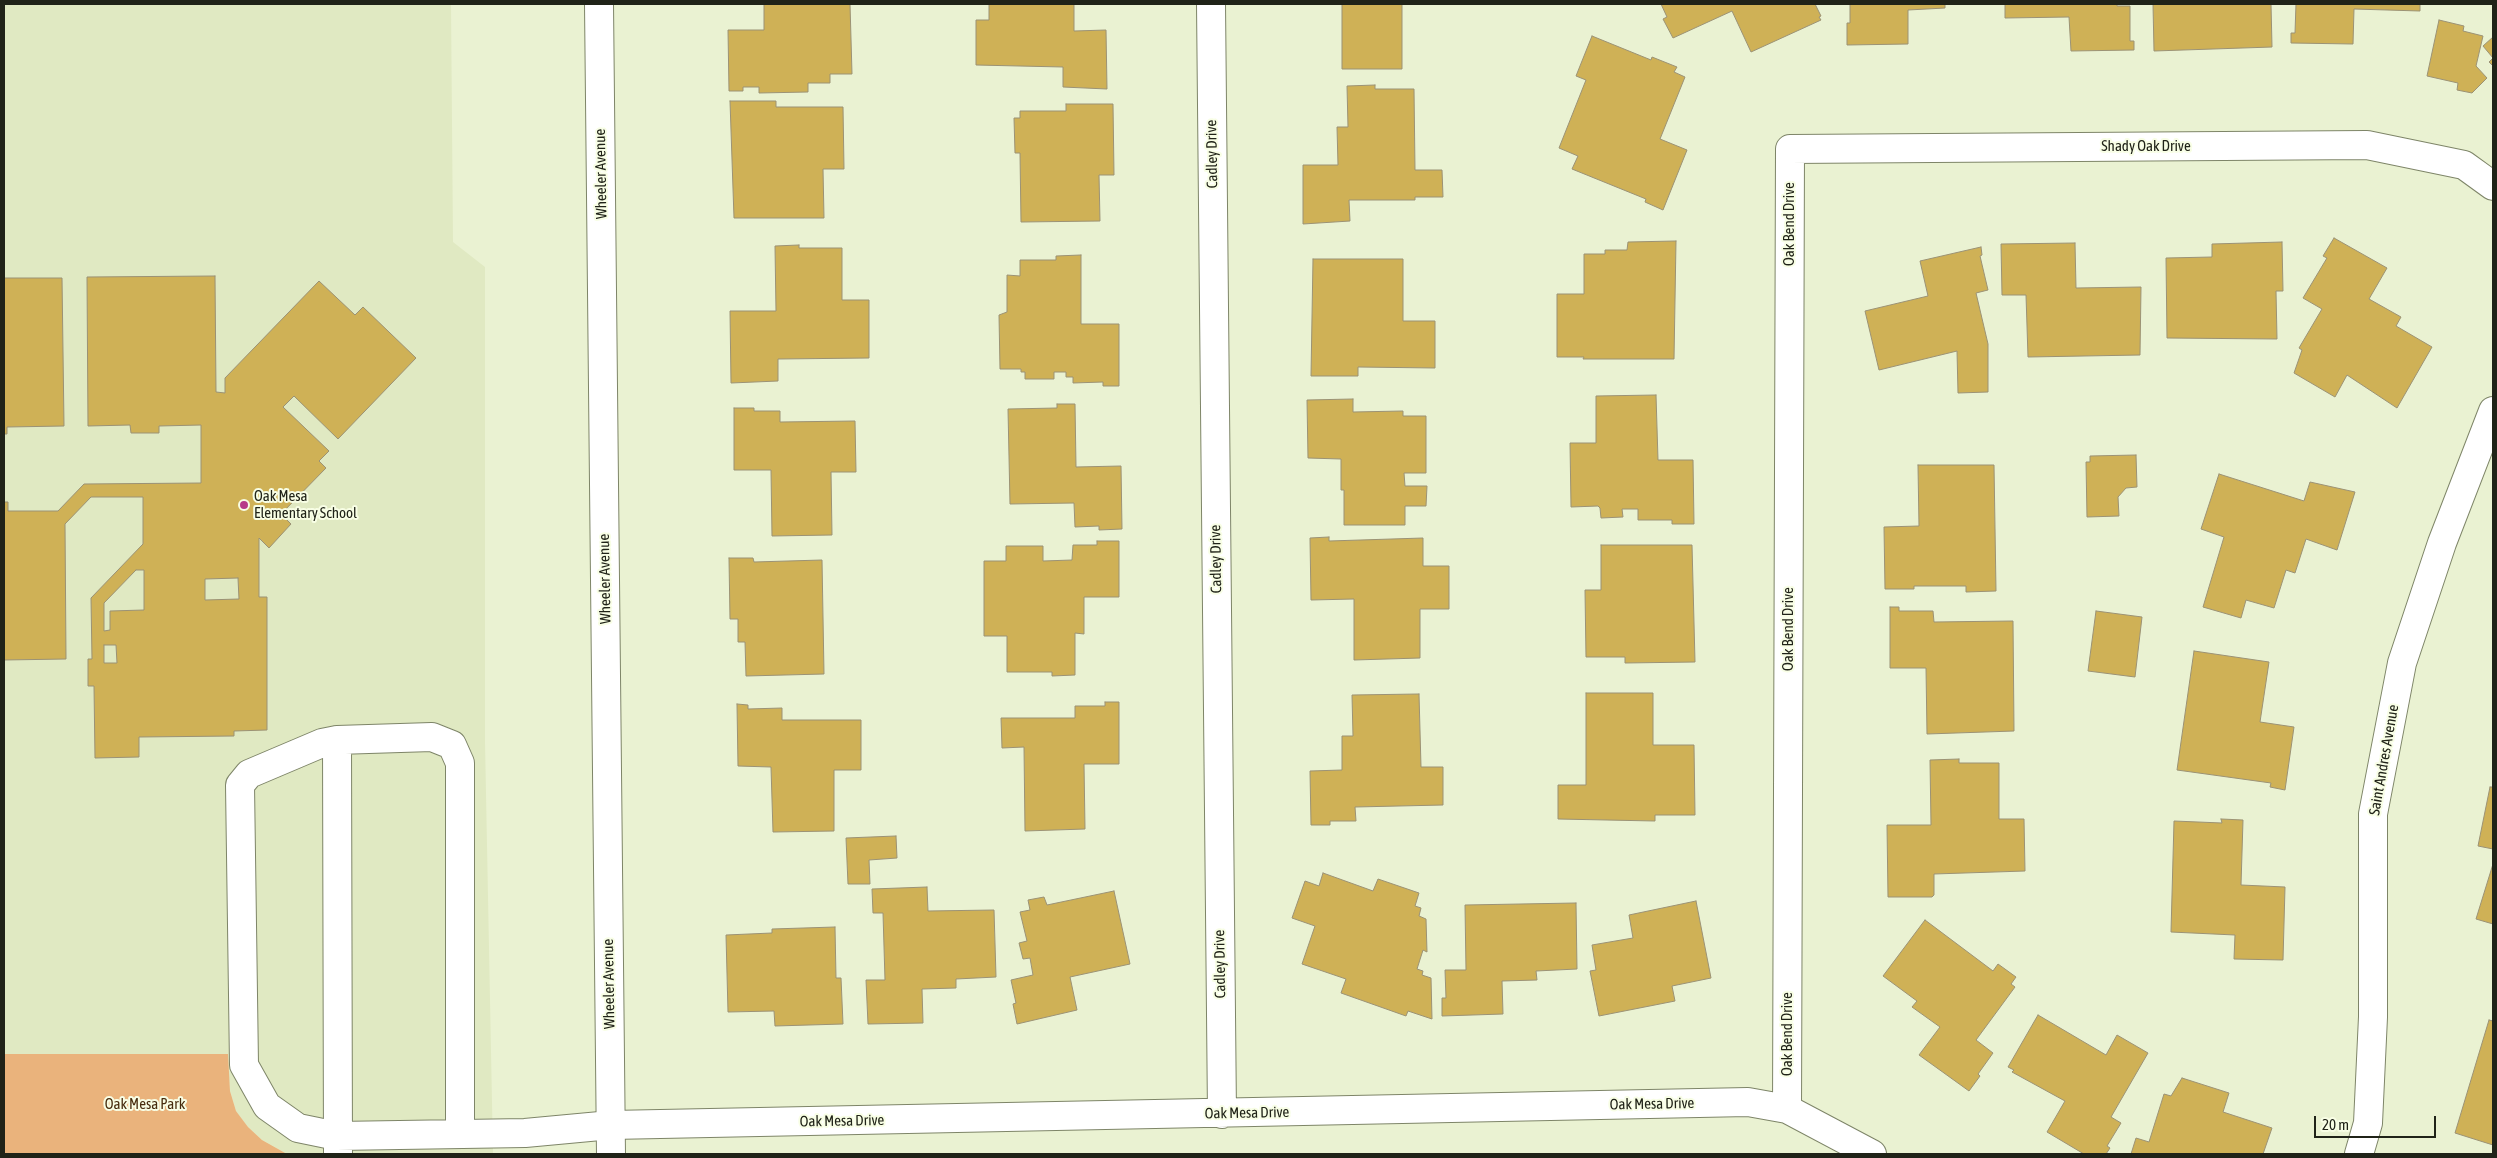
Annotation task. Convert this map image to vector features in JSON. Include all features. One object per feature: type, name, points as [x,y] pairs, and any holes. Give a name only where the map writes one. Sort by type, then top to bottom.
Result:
[{"type":"street","name":"Wheeler Avenue","points":[[599,4],[611,1154]]},
{"type":"street","name":"Cadley Drive","points":[[1211,4],[1222,1114]]},
{"type":"street","name":"Shady Oak Drive","points":[[1790,149],[2367,145],[2464,165],[2493,186]]},
{"type":"street","name":"Oak Bend Drive","points":[[1787,1109],[1790,149]]},
{"type":"street","name":"Saint Andres Avenue","points":[[2359,1154],[2368,1123],[2373,1017],[2373,814],[2402,663],[2442,543],[2493,412]]},
{"type":"street","name":"Oak Mesa Drive","points":[[460,1134],[460,763],[452,745],[432,736],[337,740],[322,743],[249,774],[240,785],[244,1065],[267,1106],[298,1128],[338,1145],[460,1134],[525,1133],[611,1125],[1748,1102],[1787,1109],[1872,1154]]},
{"type":"street","points":[[337,740],[338,1145]]},
{"type":"shaded area","name":"Oak Mesa Elementary School","points":[[4,4],[451,4],[453,242],[485,267],[485,742],[493,1154],[287,1154],[262,1140],[248,1127],[236,1111],[230,1091],[227,1054],[4,1054]]},
{"type":"green space","name":"Oak Mesa Park","points":[[4,1054],[228,1054],[230,1091],[236,1111],[248,1127],[262,1140],[287,1154],[4,1154]]},
{"type":"building","points":[[764,4],[850,4],[852,74],[830,74],[830,83],[808,83],[808,92],[759,93],[759,87],[743,87],[743,91],[729,91],[728,30],[764,30]]},
{"type":"building","points":[[989,4],[1074,4],[1074,31],[1106,30],[1107,89],[1063,87],[1063,67],[976,65],[976,20],[989,20]]},
{"type":"building","points":[[1342,4],[1402,4],[1402,69],[1342,69]]},
{"type":"building","points":[[1661,4],[1815,4],[1821,20],[1751,52],[1732,11],[1673,38],[1663,19],[1667,17]]},
{"type":"building","points":[[1850,4],[1945,4],[1945,8],[1908,10],[1908,44],[1847,45],[1847,23],[1850,23]]},
{"type":"building","points":[[2005,4],[2117,4],[2117,6],[2130,6],[2130,41],[2134,41],[2134,50],[2071,51],[2069,17],[2005,18]]},
{"type":"building","points":[[2153,4],[2271,4],[2272,47],[2154,51]]},
{"type":"building","points":[[2296,4],[2420,4],[2420,11],[2354,9],[2353,44],[2291,43],[2291,33],[2295,33]]},
{"type":"building","points":[[2439,20],[2464,26],[2463,31],[2483,36],[2476,66],[2487,78],[2472,93],[2457,90],[2458,83],[2427,76]]},
{"type":"building","points":[[1592,36],[1651,60],[1652,57],[1677,67],[1674,72],[1685,77],[1660,139],[1687,150],[1663,210],[1645,202],[1646,199],[1572,169],[1578,156],[1559,148],[1586,80],[1576,76]]},
{"type":"building","points":[[2493,37],[2493,58],[2483,46]]},
{"type":"building","points":[[2493,58],[2493,66],[2489,62]]},
{"type":"building","points":[[1375,85],[1375,89],[1414,89],[1415,170],[1442,170],[1443,197],[1415,197],[1415,200],[1349,200],[1350,221],[1303,224],[1303,165],[1338,165],[1337,127],[1348,127],[1347,86]]},
{"type":"building","points":[[730,101],[776,101],[776,107],[843,107],[844,169],[823,169],[824,218],[734,218]]},
{"type":"building","points":[[1066,104],[1113,104],[1114,175],[1099,175],[1100,221],[1021,222],[1020,153],[1015,153],[1014,118],[1020,118],[1020,111],[1066,111]]},
{"type":"building","points":[[2334,238],[2387,268],[2369,299],[2401,317],[2396,326],[2432,347],[2397,408],[2347,375],[2335,397],[2294,373],[2302,350],[2299,348],[2322,309],[2303,298],[2327,258],[2323,256]]},
{"type":"building","points":[[1676,241],[1674,359],[1583,359],[1584,357],[1557,357],[1557,294],[1584,294],[1584,254],[1605,254],[1605,250],[1627,250],[1628,242]]},
{"type":"building","points":[[2282,242],[2283,291],[2276,291],[2277,339],[2167,338],[2166,258],[2212,257],[2212,244]]},
{"type":"building","points":[[2075,243],[2076,288],[2141,287],[2140,355],[2028,357],[2026,295],[2002,295],[2001,244]]},
{"type":"building","points":[[799,245],[799,248],[842,248],[842,300],[869,300],[869,358],[778,359],[778,381],[731,383],[730,311],[776,311],[775,246]]},
{"type":"building","points":[[1981,247],[1982,255],[1980,256],[1988,290],[1976,293],[1988,344],[1988,392],[1958,393],[1957,351],[1879,370],[1865,311],[1928,296],[1920,261]]},
{"type":"building","points":[[1081,255],[1081,324],[1119,324],[1119,386],[1103,386],[1103,382],[1073,383],[1073,377],[1066,377],[1066,372],[1054,372],[1054,379],[1025,379],[1025,372],[1021,372],[1021,369],[1000,369],[999,315],[1007,312],[1007,275],[1020,276],[1020,260],[1056,260],[1056,256]]},
{"type":"building","points":[[1313,259],[1403,259],[1403,321],[1435,321],[1435,368],[1358,367],[1358,376],[1311,376]]},
{"type":"building","points":[[215,276],[216,392],[225,393],[225,378],[319,281],[355,315],[363,307],[416,358],[338,439],[294,396],[283,407],[329,451],[319,461],[326,468],[281,514],[291,524],[269,548],[259,538],[259,597],[267,597],[267,730],[234,731],[234,736],[139,737],[139,757],[95,758],[94,686],[88,686],[88,659],[92,659],[91,598],[143,544],[143,497],[91,497],[65,524],[66,659],[4,660],[4,502],[8,502],[8,511],[58,511],[84,484],[201,483],[201,425],[159,426],[159,433],[131,433],[130,425],[88,426],[87,277]],"holes":[[[136,570],[144,570],[144,610],[110,611],[110,630],[104,631],[104,603]],[[238,578],[239,599],[205,600],[205,579]],[[104,645],[116,645],[117,663],[104,663]]]},
{"type":"building","points":[[4,278],[62,278],[64,426],[7,427],[7,434],[4,434]]},
{"type":"building","points":[[1656,395],[1658,460],[1693,460],[1694,524],[1672,524],[1672,520],[1638,520],[1638,509],[1622,509],[1623,517],[1601,518],[1598,506],[1571,507],[1570,443],[1596,443],[1596,396]]},
{"type":"building","points":[[1353,399],[1353,412],[1403,411],[1403,416],[1426,416],[1426,473],[1404,473],[1405,486],[1427,486],[1426,506],[1405,506],[1405,525],[1344,525],[1344,490],[1341,490],[1341,459],[1308,458],[1307,400]]},
{"type":"building","points":[[1057,404],[1075,404],[1076,467],[1121,466],[1122,529],[1099,530],[1099,526],[1075,527],[1074,503],[1010,504],[1008,409],[1057,408]]},
{"type":"building","points":[[734,408],[754,408],[754,411],[780,411],[780,422],[855,421],[856,472],[831,472],[832,535],[772,536],[771,470],[734,470]]},
{"type":"building","points":[[2136,455],[2137,487],[2126,488],[2118,497],[2119,516],[2087,517],[2086,462],[2090,462],[2090,456]]},
{"type":"building","points":[[1918,465],[1994,465],[1996,591],[1966,592],[1966,586],[1914,586],[1914,589],[1885,589],[1884,527],[1919,526]]},
{"type":"building","points":[[2219,474],[2304,501],[2310,482],[2355,492],[2337,550],[2306,539],[2295,573],[2286,570],[2274,608],[2246,600],[2241,618],[2203,607],[2224,537],[2201,529]]},
{"type":"building","points":[[1329,537],[1329,541],[1423,538],[1423,566],[1449,566],[1449,609],[1420,609],[1420,658],[1354,660],[1354,599],[1311,600],[1310,538]]},
{"type":"building","points":[[1097,541],[1119,541],[1119,597],[1084,597],[1084,634],[1075,633],[1075,675],[1052,676],[1052,672],[1007,672],[1007,636],[984,636],[984,561],[1006,561],[1006,546],[1043,546],[1043,561],[1072,560],[1073,545],[1097,545]]},
{"type":"building","points":[[1601,545],[1692,545],[1695,662],[1625,663],[1625,657],[1586,657],[1585,590],[1601,590]]},
{"type":"building","points":[[729,558],[753,558],[754,562],[822,560],[824,674],[746,676],[745,642],[738,642],[738,619],[730,619]]},
{"type":"building","points":[[1890,607],[1899,607],[1899,611],[1933,611],[1934,622],[2013,621],[2014,731],[1927,734],[1926,668],[1890,668]]},
{"type":"building","points":[[2096,611],[2142,617],[2135,677],[2088,671]]},
{"type":"building","points":[[2194,651],[2269,662],[2260,722],[2294,727],[2285,790],[2270,787],[2271,783],[2177,770]]},
{"type":"building","points":[[1586,693],[1653,693],[1653,745],[1694,745],[1695,815],[1655,815],[1655,821],[1558,819],[1558,785],[1586,785]]},
{"type":"building","points":[[1419,694],[1421,767],[1443,767],[1443,805],[1355,807],[1356,821],[1330,821],[1330,825],[1311,825],[1310,771],[1342,770],[1342,736],[1353,736],[1352,695]]},
{"type":"building","points":[[1105,702],[1119,702],[1119,764],[1084,764],[1085,829],[1025,831],[1024,747],[1002,748],[1001,718],[1075,718],[1075,706],[1105,706]]},
{"type":"building","points":[[737,704],[748,705],[748,709],[782,708],[782,720],[861,720],[861,770],[834,770],[834,831],[773,832],[771,767],[738,766]]},
{"type":"building","points":[[1959,759],[1959,763],[1999,763],[1999,819],[2024,819],[2025,871],[1934,874],[1934,895],[1932,897],[1888,897],[1887,825],[1931,825],[1930,760]]},
{"type":"building","points":[[2490,787],[2493,787],[2493,849],[2478,846]]},
{"type":"building","points":[[2221,819],[2243,820],[2241,885],[2285,887],[2283,960],[2234,959],[2235,935],[2171,932],[2174,821],[2222,823]]},
{"type":"building","points":[[896,836],[897,858],[869,860],[870,884],[848,884],[846,838]]},
{"type":"building","points":[[2493,864],[2493,924],[2476,919]]},
{"type":"building","points":[[1323,873],[1373,891],[1378,879],[1419,893],[1415,906],[1421,908],[1419,916],[1426,919],[1427,952],[1423,950],[1417,969],[1423,971],[1422,975],[1431,978],[1432,1019],[1408,1011],[1406,1016],[1341,993],[1346,979],[1302,964],[1315,926],[1292,918],[1305,881],[1319,886]]},
{"type":"building","points":[[927,887],[928,911],[994,910],[996,977],[956,979],[956,988],[922,989],[923,1023],[868,1024],[866,980],[885,980],[883,913],[873,913],[872,889]]},
{"type":"building","points":[[1114,891],[1130,964],[1070,977],[1077,1010],[1017,1024],[1013,1004],[1016,1003],[1011,980],[1033,975],[1030,958],[1023,959],[1019,943],[1027,941],[1020,912],[1030,910],[1028,900],[1044,897],[1047,905]]},
{"type":"building","points":[[1696,901],[1711,978],[1672,986],[1675,1001],[1599,1016],[1590,971],[1596,970],[1592,945],[1633,938],[1629,915]]},
{"type":"building","points":[[1576,903],[1577,969],[1536,971],[1537,980],[1502,981],[1503,1014],[1442,1016],[1442,998],[1446,998],[1445,970],[1466,970],[1465,905]]},
{"type":"building","points":[[1925,920],[1993,971],[1998,964],[2016,977],[2011,984],[2015,987],[1976,1040],[1993,1053],[1969,1091],[1919,1055],[1940,1027],[1912,1007],[1917,1001],[1883,976]]},
{"type":"building","points":[[835,927],[836,978],[841,978],[843,1024],[775,1026],[774,1011],[728,1012],[726,935],[772,933],[772,929]]},
{"type":"building","points":[[2038,1015],[2106,1055],[2117,1035],[2148,1053],[2111,1117],[2121,1123],[2107,1146],[2110,1148],[2106,1154],[2084,1154],[2047,1132],[2065,1101],[2012,1072],[2014,1070],[2008,1067]]},
{"type":"building","points":[[2489,1020],[2493,1021],[2493,1145],[2455,1133]]},
{"type":"building","points":[[2182,1078],[2229,1093],[2223,1112],[2272,1128],[2263,1154],[2131,1154],[2136,1138],[2149,1142],[2164,1094],[2171,1096]]},
{"type":"place","name":"Oak Mesa Elementary School","points":[[244,505]]}]
